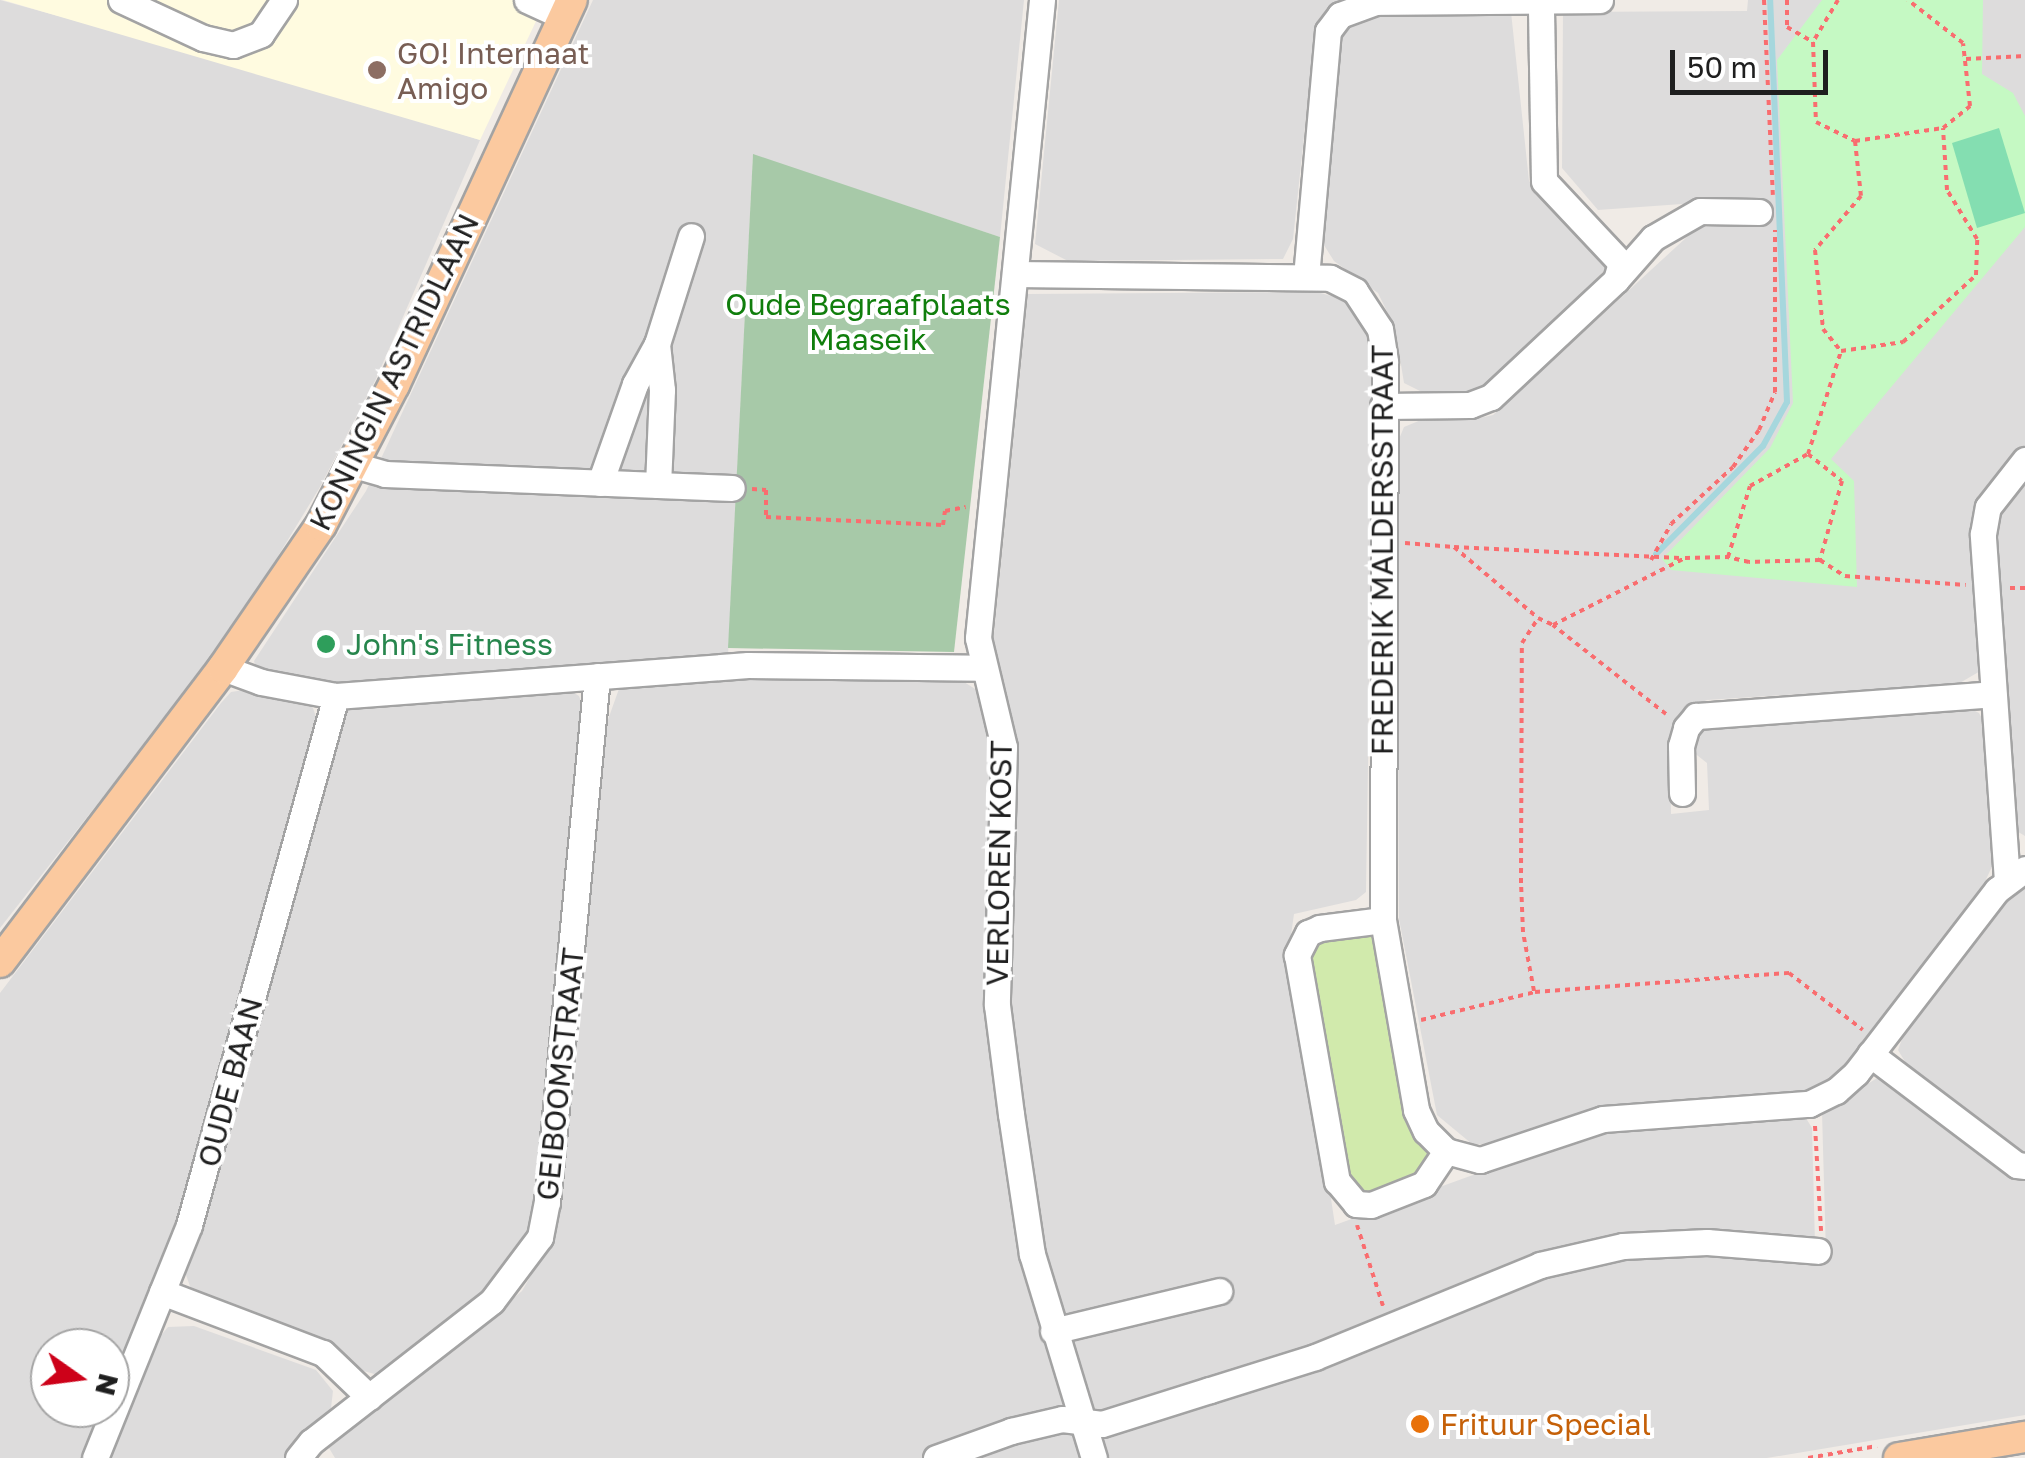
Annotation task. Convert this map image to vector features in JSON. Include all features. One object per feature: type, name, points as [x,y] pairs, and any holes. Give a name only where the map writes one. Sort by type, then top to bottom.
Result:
[{"type":"main road","name":"KONINGIN ASTRIDLAAN","points":[[0,962],[278,593],[354,465],[568,9]]},
{"type":"main road","points":[[1900,1458],[2025,1437]]},
{"type":"street","points":[[121,0],[203,38],[233,44],[262,34],[284,0]]},
{"type":"street","points":[[527,0],[568,9]]},
{"type":"street","name":"VERLOREN KOST","points":[[1042,0],[978,638],[982,668],[999,714],[1004,747],[997,1005],[1032,1254],[1094,1458]]},
{"type":"street","points":[[1306,277],[1328,31],[1340,15],[1374,2],[1600,0]]},
{"type":"street","points":[[1540,2],[1544,181],[1621,263],[1616,280]]},
{"type":"street","points":[[1384,406],[1470,405],[1491,398],[1616,280],[1652,238],[1700,211],[1769,217]]},
{"type":"street","points":[[600,483],[635,384],[657,344],[691,236]]},
{"type":"street","name":"FREDERIK MALDERSSTRAAT","points":[[1015,274],[1330,278],[1354,291],[1380,329],[1385,362],[1383,920],[1416,1110],[1426,1131],[1446,1151]]},
{"type":"street","points":[[657,344],[662,390],[658,485]]},
{"type":"street","points":[[1383,920],[1320,928],[1308,933],[1297,955],[1337,1182],[1356,1204],[1371,1205],[1424,1184],[1446,1151],[1480,1160],[1603,1119],[1808,1104],[1836,1091],[2016,875],[1993,694],[1982,534],[1988,507],[2025,460]]},
{"type":"street","points":[[354,465],[385,474],[732,488]]},
{"type":"street","points":[[223,668],[261,682],[336,696],[748,665],[982,668]]},
{"type":"street","name":"GEIBOOMSTRAAT","points":[[298,1458],[310,1442],[492,1302],[540,1237],[548,1202],[598,676]]},
{"type":"street","points":[[1682,793],[1681,746],[1686,728],[1696,716],[1993,694]]},
{"type":"street","name":"OUDE BAAN","points":[[95,1458],[162,1292],[210,1153],[336,696]]},
{"type":"street","points":[[1874,1048],[2017,1164],[2025,1166]]},
{"type":"street","points":[[936,1458],[1011,1431],[1062,1419],[1102,1424],[1315,1358],[1389,1324],[1540,1266],[1623,1246],[1707,1242],[1818,1250]]},
{"type":"street","points":[[162,1292],[322,1353],[369,1396]]},
{"type":"street","points":[[1054,1332],[1219,1292]]},
{"type":"path","points":[[1651,560],[1671,524],[1733,467],[1758,430],[1776,392],[1764,0]]},
{"type":"path","points":[[1787,0],[1788,27],[1813,42]]},
{"type":"path","points":[[1838,0],[1813,42],[1816,122],[1856,141],[1943,128],[1970,106],[1963,42],[1908,0]]},
{"type":"path","points":[[1966,59],[2025,56]]},
{"type":"path","points":[[1841,351],[1903,342],[1976,275],[1978,240],[1947,190],[1943,128]]},
{"type":"path","points":[[1841,351],[1823,329],[1815,250],[1861,196],[1856,141]]},
{"type":"path","points":[[1728,557],[1750,486],[1808,454],[1841,351]]},
{"type":"path","points":[[1808,454],[1842,481],[1820,560]]},
{"type":"path","points":[[732,488],[766,490],[766,517],[943,525],[950,508],[991,508]]},
{"type":"path","points":[[1384,542],[1651,560],[1820,560],[1845,576],[2025,588]]},
{"type":"path","points":[[1454,547],[1538,618],[1553,625],[1686,728]]},
{"type":"path","points":[[1553,625],[1685,558]]},
{"type":"path","points":[[1534,992],[1523,932],[1520,707],[1522,642],[1538,618]]},
{"type":"path","points":[[1400,1026],[1534,992],[1789,973],[1874,1048]]},
{"type":"path","points":[[1808,1104],[1816,1128],[1821,1231],[1818,1250]]},
{"type":"path","points":[[1356,1204],[1357,1230],[1389,1324]]},
{"type":"path","points":[[1870,1448],[1871,1458]]},
{"type":"shaded area","points":[[0,0],[277,76],[480,140],[376,379],[320,487],[258,589],[190,686],[0,928]]},
{"type":"shaded area","name":"GO! Internaat Amigo","points":[[3,0],[546,0],[480,140]]},
{"type":"shaded area","points":[[593,0],[1024,0],[1000,237],[753,155],[728,656],[346,688],[256,668],[254,661],[366,491]]},
{"type":"shaded area","points":[[1059,0],[1339,0],[1328,8],[1315,33],[1293,239],[1283,259],[1068,261],[1035,244]]},
{"type":"shaded area","points":[[1748,0],[2025,0],[2025,836],[2015,830],[1982,670],[1958,684],[1707,700],[1687,708],[1670,742],[1671,814],[1709,810],[1707,763],[1693,752],[1692,741],[1704,725],[1967,707],[1979,713],[1987,728],[1995,860],[1983,886],[1851,1062],[1825,1083],[1800,1093],[1607,1107],[1498,1144],[1472,1144],[1437,1115],[1399,919],[1397,444],[1404,427],[1421,420],[1471,420],[1493,415],[1700,225],[1696,203],[1598,210],[1562,168],[1563,12],[1747,11]]},
{"type":"shaded area","points":[[1369,12],[1511,12],[1529,181],[1608,267],[1487,387],[1463,393],[1422,392],[1404,383],[1395,328],[1378,293],[1334,261],[1322,242],[1339,36]]},
{"type":"shaded area","points":[[1317,292],[1345,300],[1362,316],[1372,338],[1374,385],[1366,892],[1356,900],[1294,914],[1291,935],[1335,1225],[1561,1143],[1611,1129],[1804,1115],[1812,1128],[1815,1244],[1678,1232],[1089,1420],[1041,1241],[1007,977],[1015,748],[1007,697],[992,653],[1028,294]]},
{"type":"shaded area","points":[[758,673],[956,677],[980,692],[995,730],[993,1035],[1084,1458],[335,1458],[329,1448],[522,1291],[549,1244],[560,1206],[605,728],[620,686]]},
{"type":"shaded area","points":[[563,686],[579,696],[586,714],[531,1225],[515,1259],[494,1283],[378,1375],[360,1370],[323,1338],[192,1292],[185,1272],[223,1153],[341,710],[352,702]]},
{"type":"shaded area","points":[[231,692],[297,696],[313,708],[316,717],[205,1141],[177,1227],[130,1347],[130,1328],[30,1328],[30,1428],[96,1428],[82,1458],[0,1458],[0,993]]},
{"type":"shaded area","points":[[2025,888],[2025,1155],[1907,1065],[1898,1050],[1909,1020],[2009,898]]},
{"type":"shaded area","points":[[1882,1075],[2025,1177],[2025,1415],[1767,1458],[1102,1458],[1094,1436],[1550,1269],[1627,1252],[1826,1255],[1822,1112]]},
{"type":"shaded area","points":[[194,1326],[316,1370],[333,1391],[331,1408],[287,1458],[109,1458],[121,1428],[130,1428],[130,1407],[158,1339],[168,1327]]},
{"type":"green space","points":[[1822,0],[1983,0],[1982,74],[2013,93],[2025,116],[2025,227],[1831,459],[1854,481],[1857,587],[1671,570],[1662,559],[1770,448],[1793,403],[1777,60]]},
{"type":"green space","points":[[1999,128],[2025,213],[1977,228],[1952,143]]},
{"type":"green space","name":"Oude Begraafplaats Maaseik","points":[[753,154],[1000,237],[954,652],[728,648]]},
{"type":"green space","points":[[1368,933],[1376,940],[1427,1153],[1427,1165],[1419,1176],[1370,1195],[1356,1194],[1345,1174],[1310,956],[1319,937]]},
{"type":"waterway","points":[[1656,554],[1763,446],[1787,402],[1770,0]]},
{"type":"place","name":"GO! Internaat Amigo","points":[[377,70]]},
{"type":"place","name":"John's Fitness","points":[[326,644]]},
{"type":"place","name":"Frituur Special","points":[[1420,1424]]}]
